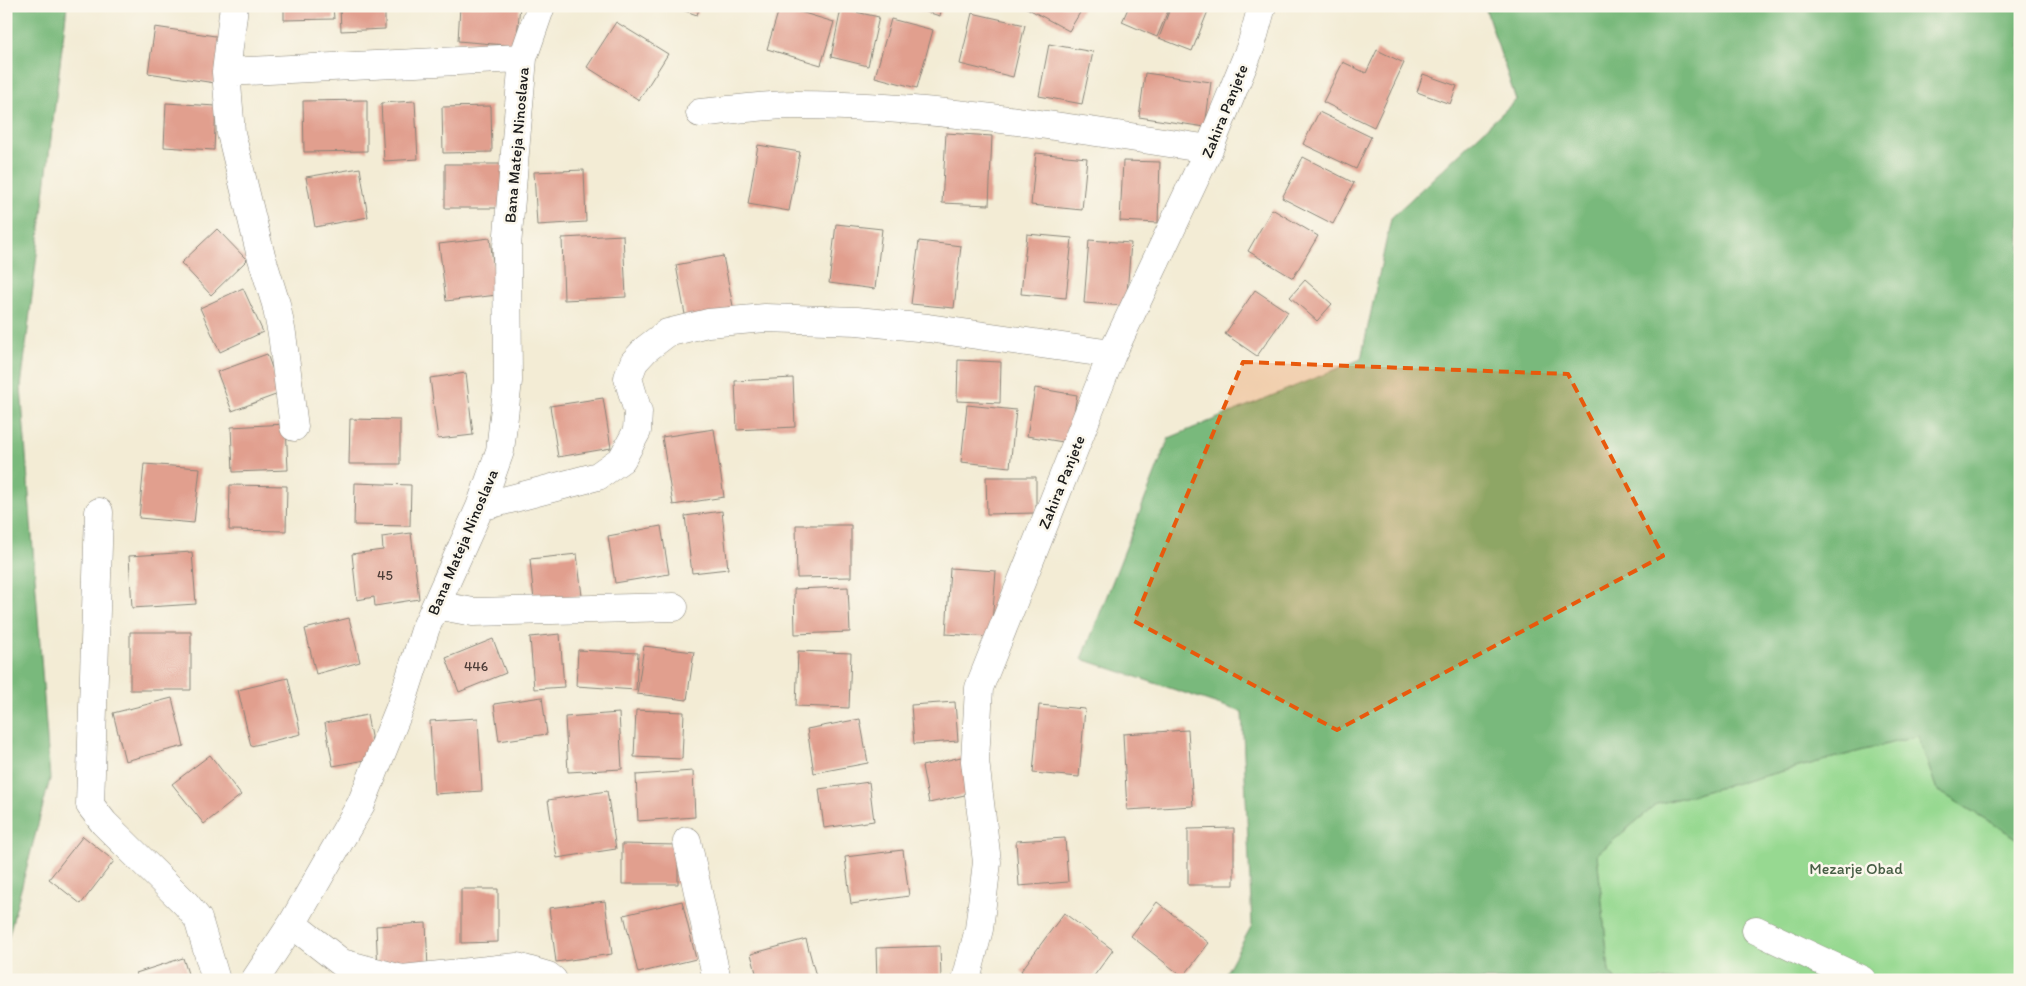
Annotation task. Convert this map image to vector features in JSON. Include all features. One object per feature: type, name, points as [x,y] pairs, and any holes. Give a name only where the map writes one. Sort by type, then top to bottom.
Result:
[{"type":"street","points":[[234,6],[226,72],[232,133],[260,252],[276,304],[282,334],[294,427]]},
{"type":"street","name":"Bana Mateja Ninoslava","points":[[255,980],[292,924],[360,804],[400,705],[426,627],[480,507],[500,451],[508,381],[507,246],[523,58],[541,6]]},
{"type":"street","name":"Zahira Panjete","points":[[966,980],[979,929],[987,862],[975,761],[979,688],[1112,354],[1209,148],[1250,46],[1262,6]]},
{"type":"street","points":[[226,72],[523,58]]},
{"type":"street","points":[[700,113],[793,105],[988,116],[1209,148]]},
{"type":"street","points":[[480,507],[598,476],[622,459],[637,431],[638,412],[628,378],[634,362],[646,349],[667,333],[708,323],[765,318],[857,321],[928,328],[1112,354]]},
{"type":"street","points":[[99,512],[90,805],[104,824],[186,904],[198,919],[216,980]]},
{"type":"street","points":[[436,605],[473,612],[674,608]]},
{"type":"street","points":[[688,842],[717,980]]},
{"type":"street","points":[[292,924],[342,963],[402,980],[517,967],[548,976],[553,980]]},
{"type":"street","points":[[1756,930],[1862,980]]},
{"type":"highlighted area","points":[[1243,362],[1568,374],[1663,556],[1337,730],[1134,621]]},
{"type":"green space","points":[[6,6],[67,6],[21,387],[50,779],[6,946]]},
{"type":"green space","points":[[1486,6],[2020,6],[2020,840],[1937,790],[1918,736],[1657,804],[1597,854],[1609,972],[1616,980],[1222,980],[1252,925],[1242,712],[1082,659],[1169,438],[1361,359],[1391,218],[1516,100]]},
{"type":"green space","name":"Mezarje Obad","points":[[1918,736],[1937,790],[2020,840],[2020,980],[1616,980],[1609,972],[1597,854],[1657,804]]},
{"type":"building","points":[[284,6],[333,6],[334,19],[284,20]]},
{"type":"building","points":[[340,6],[385,6],[385,29],[341,31]]},
{"type":"building","points":[[460,6],[520,6],[516,46],[458,41]]},
{"type":"building","points":[[671,6],[700,6],[697,15]]},
{"type":"building","points":[[780,6],[834,22],[821,65],[767,49]]},
{"type":"building","points":[[906,6],[942,6],[940,16]]},
{"type":"building","points":[[1023,6],[1084,6],[1069,31]]},
{"type":"building","points":[[1129,6],[1170,6],[1157,37],[1122,22]]},
{"type":"building","points":[[1171,6],[1210,6],[1192,51],[1159,38]]},
{"type":"building","points":[[841,9],[879,17],[868,66],[831,57]]},
{"type":"building","points":[[972,13],[1025,25],[1013,77],[960,64]]},
{"type":"building","points":[[891,19],[933,30],[917,88],[875,77]]},
{"type":"building","points":[[616,22],[668,54],[639,100],[587,67]]},
{"type":"building","points":[[155,27],[222,37],[215,83],[148,73]]},
{"type":"building","points":[[1049,44],[1093,52],[1082,104],[1039,96]]},
{"type":"building","points":[[1377,50],[1404,63],[1374,127],[1323,102],[1343,62],[1366,73]]},
{"type":"building","points":[[1145,73],[1211,82],[1205,127],[1139,117]]},
{"type":"building","points":[[1423,74],[1457,86],[1450,104],[1417,92]]},
{"type":"building","points":[[367,100],[367,151],[304,152],[303,101]]},
{"type":"building","points":[[415,101],[418,159],[384,161],[381,103]]},
{"type":"building","points":[[166,103],[216,106],[214,150],[164,147]]},
{"type":"building","points":[[491,106],[492,152],[443,153],[442,107]]},
{"type":"building","points":[[1319,112],[1371,137],[1356,169],[1303,144]]},
{"type":"building","points":[[946,133],[992,136],[989,205],[942,203]]},
{"type":"building","points":[[758,145],[800,152],[789,211],[748,204]]},
{"type":"building","points":[[1036,153],[1087,158],[1082,210],[1031,205]]},
{"type":"building","points":[[1303,157],[1354,183],[1333,224],[1282,198]]},
{"type":"building","points":[[1123,161],[1160,162],[1158,223],[1120,221]]},
{"type":"building","points":[[445,164],[503,164],[503,208],[445,208]]},
{"type":"building","points":[[360,168],[368,217],[315,227],[306,177]]},
{"type":"building","points":[[584,170],[586,222],[537,225],[534,172]]},
{"type":"building","points":[[1272,209],[1318,236],[1293,278],[1248,251]]},
{"type":"building","points":[[836,224],[882,229],[875,289],[829,283]]},
{"type":"building","points":[[217,229],[247,260],[211,295],[181,263]]},
{"type":"building","points":[[1027,234],[1072,238],[1066,298],[1021,294]]},
{"type":"building","points":[[623,235],[626,297],[564,300],[562,238]]},
{"type":"building","points":[[490,238],[497,295],[446,301],[439,244]]},
{"type":"building","points":[[1089,240],[1131,243],[1126,306],[1084,303]]},
{"type":"building","points":[[919,241],[961,246],[954,308],[911,304]]},
{"type":"building","points":[[723,256],[734,311],[686,320],[676,265]]},
{"type":"building","points":[[1305,280],[1332,304],[1317,321],[1290,297]]},
{"type":"building","points":[[243,288],[263,332],[220,352],[200,308]]},
{"type":"building","points":[[1255,290],[1288,312],[1257,356],[1225,334]]},
{"type":"building","points":[[267,354],[281,393],[232,411],[217,372]]},
{"type":"building","points":[[958,360],[1001,362],[1000,403],[957,401]]},
{"type":"building","points":[[466,373],[473,435],[438,439],[430,378]]},
{"type":"building","points":[[793,378],[795,427],[737,430],[735,381]]},
{"type":"building","points":[[1035,388],[1077,395],[1069,443],[1027,436]]},
{"type":"building","points":[[603,398],[611,448],[558,457],[550,406]]},
{"type":"building","points":[[967,405],[1016,410],[1010,467],[961,462]]},
{"type":"building","points":[[350,419],[400,420],[400,464],[349,464]]},
{"type":"building","points":[[286,424],[288,470],[233,472],[231,427]]},
{"type":"building","points":[[714,429],[724,497],[673,505],[662,437]]},
{"type":"building","points":[[144,464],[200,468],[194,523],[139,518]]},
{"type":"building","points":[[986,477],[1036,477],[1036,513],[987,514]]},
{"type":"building","points":[[355,483],[411,485],[410,526],[354,525]]},
{"type":"building","points":[[230,485],[287,486],[286,531],[229,530]]},
{"type":"building","points":[[722,511],[728,569],[692,573],[685,516]]},
{"type":"building","points":[[796,525],[851,525],[851,577],[797,578]]},
{"type":"building","points":[[661,526],[669,574],[615,583],[608,536]]},
{"type":"building","points":[[411,533],[419,599],[375,606],[374,597],[357,600],[352,554],[383,550],[382,537]]},
{"type":"building","points":[[192,552],[196,604],[132,608],[129,556]]},
{"type":"building","points":[[577,554],[582,596],[534,601],[530,559]]},
{"type":"building","points":[[950,568],[996,571],[991,637],[946,634]]},
{"type":"building","points":[[848,587],[850,632],[795,634],[794,589]]},
{"type":"building","points":[[349,618],[360,662],[316,674],[305,629]]},
{"type":"building","points":[[130,632],[191,632],[191,690],[130,690]]},
{"type":"building","points":[[560,634],[564,687],[534,689],[530,637]]},
{"type":"building","points":[[493,639],[506,673],[459,692],[446,658]]},
{"type":"building","points":[[644,646],[694,652],[687,700],[637,694]]},
{"type":"building","points":[[578,650],[638,653],[636,690],[576,686]]},
{"type":"building","points":[[798,651],[851,653],[849,708],[796,706]]},
{"type":"building","points":[[288,678],[301,734],[251,746],[238,690]]},
{"type":"building","points":[[542,697],[547,734],[499,741],[494,704]]},
{"type":"building","points":[[172,698],[184,746],[125,761],[113,713]]},
{"type":"building","points":[[955,702],[958,741],[914,744],[911,705]]},
{"type":"building","points":[[1039,705],[1085,709],[1079,777],[1033,773]]},
{"type":"building","points":[[636,710],[684,712],[682,759],[634,757]]},
{"type":"building","points":[[619,713],[622,769],[568,772],[565,717]]},
{"type":"building","points":[[367,715],[375,758],[333,766],[325,723]]},
{"type":"building","points":[[478,718],[482,791],[434,794],[430,721]]},
{"type":"building","points":[[860,719],[868,763],[814,773],[807,729]]},
{"type":"building","points":[[1188,730],[1193,806],[1127,810],[1123,734]]},
{"type":"building","points":[[210,755],[241,795],[204,824],[172,784]]},
{"type":"building","points":[[961,757],[969,794],[929,803],[922,766]]},
{"type":"building","points":[[693,771],[695,817],[638,821],[636,775]]},
{"type":"building","points":[[869,782],[874,821],[824,828],[819,789]]},
{"type":"building","points":[[607,791],[616,849],[557,858],[548,800]]},
{"type":"building","points":[[1234,828],[1234,885],[1188,885],[1188,829]]},
{"type":"building","points":[[83,836],[114,861],[81,904],[49,879]]},
{"type":"building","points":[[1065,838],[1068,882],[1019,886],[1016,841]]},
{"type":"building","points":[[622,844],[678,845],[678,884],[622,884]]},
{"type":"building","points":[[903,850],[909,896],[851,904],[845,857]]},
{"type":"building","points":[[461,889],[498,889],[498,942],[461,943]]},
{"type":"building","points":[[605,901],[612,954],[556,962],[549,908]]},
{"type":"building","points":[[682,901],[696,959],[638,973],[624,915]]},
{"type":"building","points":[[1157,902],[1209,943],[1183,977],[1131,936]]},
{"type":"building","points":[[1064,913],[1113,950],[1091,980],[1032,980],[1021,971]]},
{"type":"building","points":[[426,923],[428,969],[378,972],[376,926]]},
{"type":"building","points":[[806,939],[817,980],[758,980],[751,954]]},
{"type":"building","points":[[940,946],[941,980],[877,980],[876,948]]},
{"type":"building","points":[[183,958],[190,980],[138,980],[136,973]]}]
